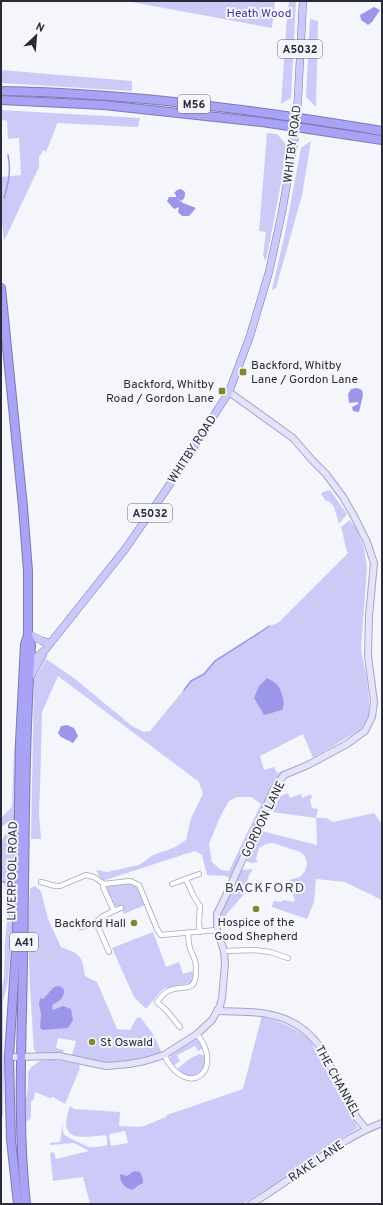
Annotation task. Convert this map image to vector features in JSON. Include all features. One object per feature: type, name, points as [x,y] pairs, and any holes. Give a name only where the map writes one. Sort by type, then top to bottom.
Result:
[{"type":"highway","name":"M56","points":[[3,91],[96,95],[163,100],[382,130]]},
{"type":"highway","name":"M56","points":[[3,100],[104,105],[254,121],[382,140]]},
{"type":"highway","name":"LIVERPOOL ROAD","points":[[1,288],[28,571],[28,634],[25,644],[29,680],[26,769],[22,1056],[22,1163],[26,1204]]},
{"type":"highway","name":"LIVERPOOL ROAD","points":[[18,1204],[11,1140],[10,1057],[17,934],[20,742],[27,661]]},
{"type":"main road","name":"WHITBY ROAD","points":[[27,661],[34,659],[45,650],[126,548],[174,477],[228,392],[250,336],[269,272],[282,212],[294,143],[303,1]]},
{"type":"main road","points":[[28,634],[37,639],[50,643]]},
{"type":"main road","points":[[29,680],[45,650]]},
{"type":"street","name":"GORDON LANE","points":[[218,1011],[222,998],[225,964],[224,951],[217,930],[217,914],[274,789],[284,775],[314,762],[347,744],[364,731],[372,717],[374,702],[368,656],[369,616],[374,563],[367,542],[343,497],[326,474],[293,438],[228,392]]},
{"type":"street","points":[[172,884],[199,874]]},
{"type":"street","points":[[41,882],[60,886],[86,875],[94,877],[104,884],[124,881],[135,882],[141,888],[158,932],[161,935],[217,930]]},
{"type":"street","points":[[186,879],[200,906],[200,932]]},
{"type":"street","points":[[104,884],[114,911]]},
{"type":"street","points":[[81,927],[96,922],[103,916],[121,908]]},
{"type":"street","points":[[96,922],[109,952]]},
{"type":"street","points":[[180,1027],[166,1010],[157,1002],[168,991],[188,988],[194,984],[196,978],[196,964],[190,949],[188,933]]},
{"type":"street","points":[[224,951],[254,950],[270,952],[288,958]]},
{"type":"street","points":[[10,1057],[59,1056],[106,1066],[145,1061],[164,1055],[197,1034],[212,1020],[218,1011]]},
{"type":"street","name":"THE CHANNEL","points":[[218,1011],[262,1012],[280,1017],[305,1029],[314,1037],[321,1048],[357,1118],[366,1129]]},
{"type":"street","points":[[164,1055],[174,1069],[182,1076],[187,1079],[198,1077],[206,1069],[208,1058],[203,1042],[197,1034]]},
{"type":"street","name":"RAKE LANE","points":[[251,1204],[269,1194],[330,1150],[366,1129],[382,1123]]},
{"type":"green space","name":"Heath Wood","points":[[126,1],[275,1],[272,28]]},
{"type":"green space","points":[[289,1],[296,1],[291,98],[281,104],[287,16]]},
{"type":"green space","points":[[310,19],[318,21],[316,107],[306,97]]},
{"type":"green space","points":[[1,70],[132,81],[132,91],[1,83]]},
{"type":"green space","points":[[1,110],[140,118],[138,127],[57,123],[46,152],[43,150],[39,158],[39,167],[4,241],[1,213],[1,177],[21,175],[19,138],[8,139],[7,121],[1,119]]},
{"type":"green space","points":[[267,133],[277,134],[288,147],[265,261],[263,255],[266,232],[259,231]]},
{"type":"green space","points":[[311,141],[302,195],[276,288],[272,290],[285,233],[301,148]]},
{"type":"green space","points":[[330,490],[347,514],[339,524],[334,507],[329,501],[326,501],[321,494]]},
{"type":"green space","points":[[350,520],[356,528],[364,548],[367,567],[361,650],[367,680],[370,712],[366,722],[360,730],[313,758],[303,734],[260,756],[264,770],[274,767],[277,773],[285,770],[231,879],[226,876],[207,875],[202,855],[195,851],[102,881],[96,870],[107,872],[139,865],[153,855],[175,847],[186,840],[191,818],[203,794],[199,782],[58,676],[42,712],[39,812],[41,839],[31,839],[34,679],[46,659],[74,678],[132,726],[144,732],[150,731],[191,681],[204,674],[215,661],[269,626],[278,623],[348,553],[341,527]],"holes":[[[237,797],[251,797],[261,804],[229,871],[221,870],[212,862],[209,844],[220,817],[229,801]]]},
{"type":"green space","points":[[14,747],[17,748],[12,933],[8,981],[3,1001],[4,1070],[3,1116],[1,1116],[1,993],[4,977],[8,912],[7,897],[1,872],[1,842],[9,827],[9,822],[1,827],[1,818],[12,807]]},
{"type":"green space","points":[[288,793],[290,798],[301,794],[302,798],[311,794],[312,798],[310,799],[312,808],[318,809],[316,818],[272,812],[280,796]]},
{"type":"green space","points":[[374,813],[382,824],[382,900],[345,882],[316,879],[314,902],[307,919],[272,907],[273,902],[275,901],[281,902],[284,900],[293,902],[295,900],[293,895],[295,890],[287,886],[291,879],[300,877],[305,871],[307,864],[305,856],[300,852],[273,843],[266,844],[259,848],[256,859],[258,862],[251,863],[246,861],[245,858],[258,830],[317,845],[316,818],[326,818],[333,822]]},
{"type":"green space","points":[[253,869],[249,875],[245,893],[225,916],[221,916],[220,914],[239,872],[241,870]]},
{"type":"green space","points":[[129,883],[136,886],[145,905],[124,914],[121,906],[114,906],[106,887]]},
{"type":"green space","points":[[35,886],[41,891],[48,919],[61,947],[79,956],[83,964],[85,976],[97,982],[117,1029],[130,1030],[136,1019],[140,1017],[153,1034],[162,1053],[123,1062],[97,1062],[72,1055],[76,1041],[58,1038],[56,1048],[64,1050],[63,1053],[37,1053],[34,1050],[28,929],[30,888]]},
{"type":"green space","points":[[153,932],[166,967],[179,962],[183,974],[193,971],[193,979],[191,983],[165,988],[146,1009],[134,997],[112,948]]},
{"type":"green space","points":[[262,1015],[293,1028],[310,1040],[358,1128],[316,1154],[283,1180],[242,1204],[90,1204],[83,1177],[53,1181],[50,1153],[54,1152],[56,1159],[89,1151],[74,1143],[50,1145],[50,1143],[60,1142],[63,1121],[63,1133],[68,1137],[90,1147],[107,1145],[107,1138],[105,1135],[79,1137],[69,1132],[66,1126],[70,1106],[74,1109],[120,1112],[119,1126],[138,1127],[166,1117],[167,1115],[243,1089]],"holes":[[[125,1131],[128,1143],[111,1146],[110,1134]],[[122,1174],[127,1176],[140,1175],[143,1179],[141,1185],[132,1190],[123,1185]]]},
{"type":"green space","points":[[196,1039],[199,1041],[202,1049],[198,1051],[195,1046],[177,1055],[180,1061],[173,1066],[170,1063],[170,1056]]},
{"type":"green space","points":[[199,1054],[206,1056],[206,1066],[198,1074],[194,1077],[180,1072],[178,1068]]},
{"type":"green space","points":[[42,1060],[55,1060],[79,1064],[80,1068],[65,1104],[53,1097],[50,1098],[35,1092],[34,1099],[31,1101],[31,1117],[26,1122],[25,1100],[28,1088],[28,1074],[31,1067]]},
{"type":"shaded area","points":[[374,7],[380,10],[372,22],[368,25],[361,20],[360,15]]},
{"type":"shaded area","points":[[181,189],[185,192],[184,197],[181,201],[178,199],[180,201],[184,203],[196,208],[189,216],[182,216],[178,212],[179,207],[174,209],[167,201],[169,197],[176,197],[174,193]]},
{"type":"shaded area","points":[[357,388],[362,390],[363,395],[359,412],[353,411],[352,407],[358,404],[358,402],[349,403],[348,394],[351,389]]},
{"type":"shaded area","points":[[267,678],[279,688],[284,704],[282,710],[264,715],[254,698],[259,686]]},
{"type":"shaded area","points":[[67,725],[74,728],[78,736],[73,743],[61,737],[58,733],[61,726]]},
{"type":"shaded area","points":[[59,986],[64,989],[64,994],[60,1000],[53,1004],[52,1008],[53,1010],[63,1006],[71,1009],[73,1020],[68,1028],[43,1030],[40,1028],[40,998],[43,999],[54,987]]},
{"type":"shaded area","points":[[134,1171],[140,1172],[143,1183],[132,1190],[123,1185],[120,1175],[122,1174],[127,1176]]},
{"type":"waterway","points":[[4,198],[9,176],[8,155]]},
{"type":"waterway","points":[[184,690],[191,681],[204,674],[215,661],[269,626]]},
{"type":"waterway","points":[[1,881],[7,883]]},
{"type":"place","name":"Backford, Whitby Lane / Gordon Lane","points":[[243,372]]},
{"type":"place","name":"Backford, Whitby Road / Gordon Lane","points":[[222,391]]},
{"type":"place","name":"Hospice of the Good Shepherd","points":[[256,909]]},
{"type":"place","name":"Backford Hall","points":[[134,923]]},
{"type":"place","name":"St Oswald","points":[[92,1042]]},
{"type":"district","name":"BACKFORD","points":[[265,887]]}]
